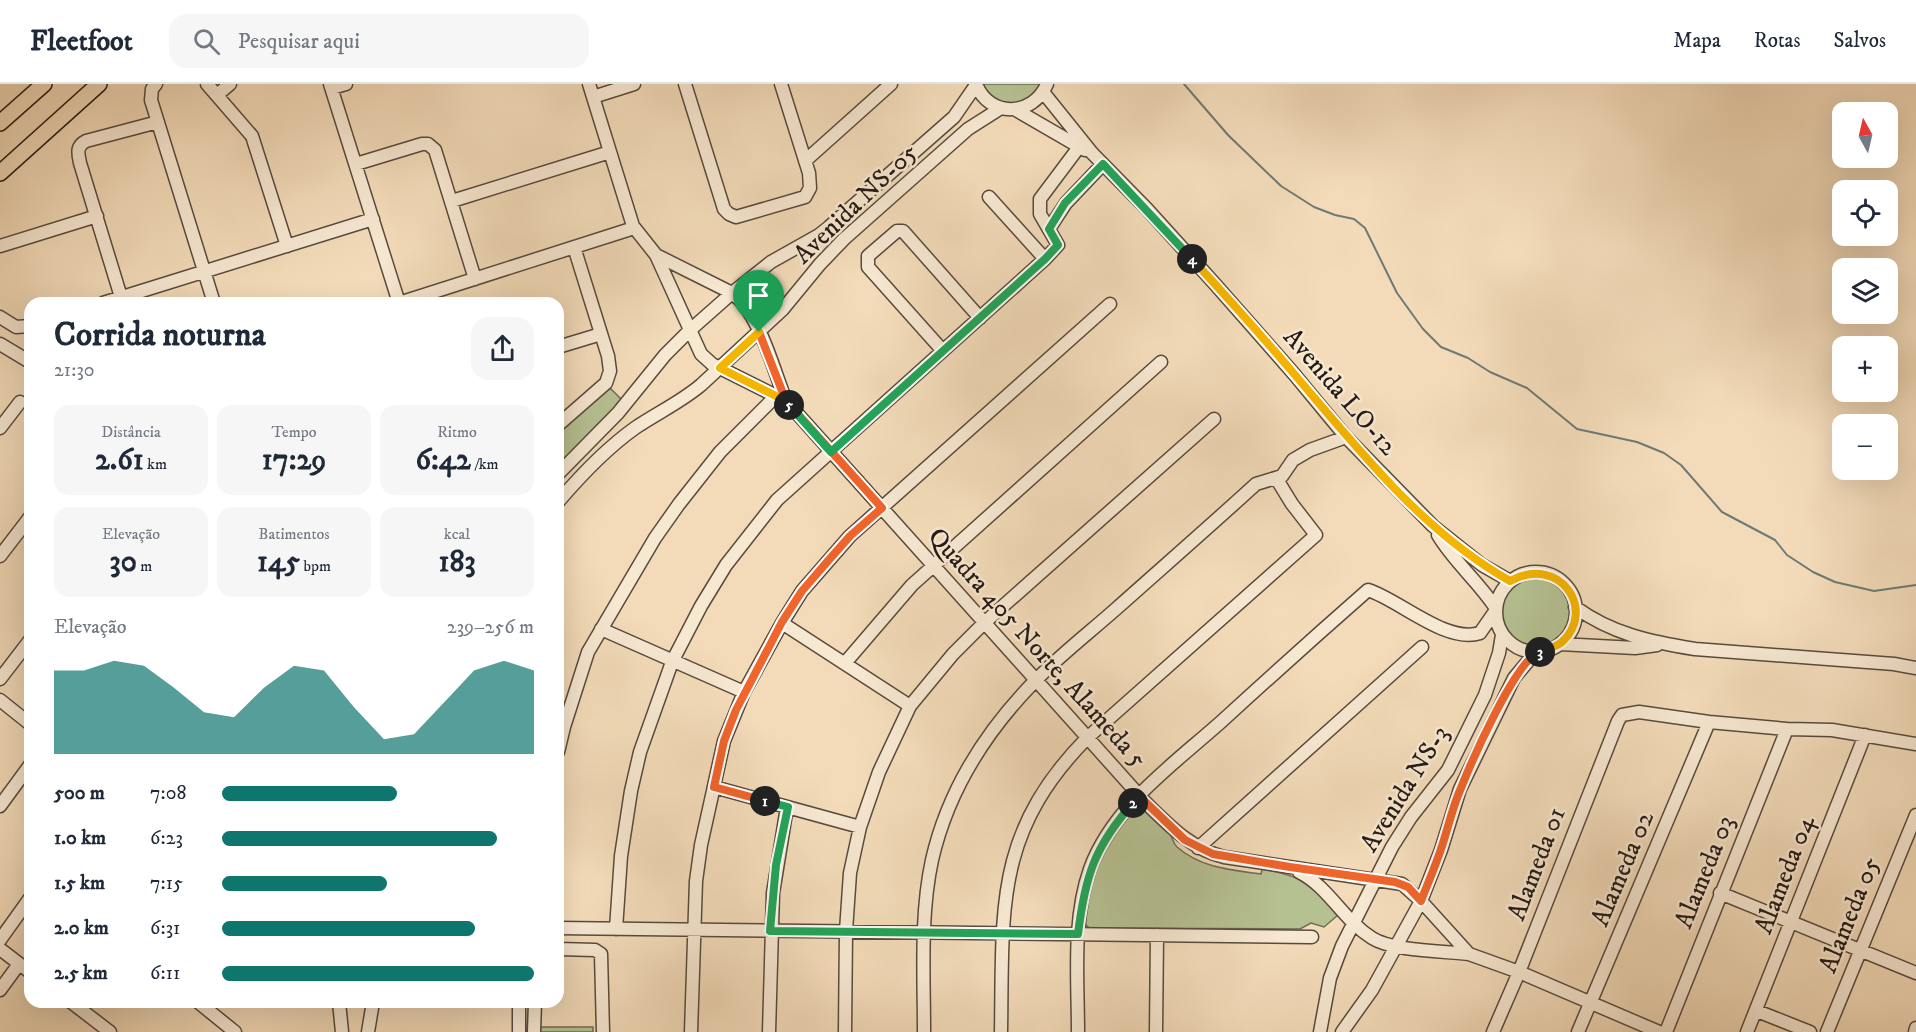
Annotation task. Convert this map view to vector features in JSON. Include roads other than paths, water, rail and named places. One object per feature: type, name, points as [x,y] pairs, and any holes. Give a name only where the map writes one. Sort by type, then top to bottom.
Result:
[{"type":"main road","points":[[0,123],[44,84]]},
{"type":"main road","points":[[0,172],[99,84]]},
{"type":"street","points":[[207,84],[252,136],[287,246]]},
{"type":"street","points":[[217,95],[230,84]]},
{"type":"street","points":[[346,84],[331,86],[397,297]]},
{"type":"street","points":[[589,84],[634,228],[656,255],[701,354],[720,368],[781,398]]},
{"type":"street","points":[[593,97],[634,84]]},
{"type":"street","points":[[685,84],[724,209],[731,216],[742,216],[802,198],[810,189],[811,180],[781,84]]},
{"type":"street","points":[[805,161],[891,84]]},
{"type":"street","points":[[976,84],[985,99],[1001,108],[1016,110],[1036,100],[1045,88]]},
{"type":"street","name":"Avenida NS-05","points":[[564,468],[618,413],[664,355],[732,293],[771,262],[829,227],[954,117],[976,84]]},
{"type":"street","points":[[154,86],[151,98],[212,297]]},
{"type":"street","name":"Avenida LO-12","points":[[1045,88],[1092,153],[1214,283],[1346,437],[1433,526],[1482,565],[1510,581]]},
{"type":"street","name":"Avenida NS-05","points":[[564,496],[620,440],[643,423],[689,396],[791,300],[844,239],[969,129],[1001,108]]},
{"type":"street","name":"Avenida LO-12","points":[[1016,110],[1092,153]]},
{"type":"street","points":[[158,122],[86,141],[79,146],[79,157],[121,297],[373,219]]},
{"type":"street","points":[[356,164],[422,144],[428,144],[435,150],[476,279]]},
{"type":"street","points":[[616,929],[621,856],[631,791],[640,752],[672,662],[726,565],[777,500],[1058,245],[1040,214],[1040,199],[1079,147]]},
{"type":"street","points":[[452,201],[610,152]]},
{"type":"street","points":[[1049,229],[1065,203],[1103,164]]},
{"type":"street","points":[[989,197],[1045,259]]},
{"type":"street","points":[[0,246],[97,216]]},
{"type":"street","points":[[418,297],[634,228]]},
{"type":"street","points":[[943,351],[868,267],[868,256],[897,231],[903,231],[980,318]]},
{"type":"street","points":[[564,419],[607,380],[610,363],[574,248]]},
{"type":"street","points":[[656,255],[732,293],[741,301],[759,332],[781,398]]},
{"type":"street","points":[[691,1032],[693,930],[701,845],[724,741],[744,692],[782,622],[802,591],[850,536],[1110,304]]},
{"type":"street","points":[[0,316],[16,327],[24,326]]},
{"type":"street","points":[[564,345],[601,334]]},
{"type":"street","points":[[0,344],[24,358]]},
{"type":"street","points":[[845,663],[912,585],[1161,362]]},
{"type":"street","points":[[564,727],[588,652],[655,538],[720,452],[781,398]]},
{"type":"street","name":"Quadra 405 Norte, Alameda 5","points":[[781,398],[1139,796],[1174,830],[1198,848],[1224,857],[1377,878],[1402,884],[1421,901],[1469,954]]},
{"type":"street","points":[[0,428],[20,402]]},
{"type":"street","points":[[845,1032],[846,932],[850,873],[860,827],[879,772],[910,706],[953,654],[984,623],[1214,419]]},
{"type":"street","points":[[924,1032],[925,932],[932,862],[940,831],[957,789],[986,740],[1036,680],[1256,484],[1282,476],[1293,460],[1310,450],[1346,437]]},
{"type":"street","points":[[1001,1032],[1004,903],[1008,877],[1025,824],[1049,782],[1088,738],[1316,535],[1292,504],[1276,478]]},
{"type":"street","points":[[0,556],[24,525]]},
{"type":"street","name":"Avenida LO-12","points":[[1433,526],[1456,561],[1484,591],[1496,609]]},
{"type":"street","points":[[1560,644],[1569,634],[1574,621],[1575,607],[1567,588],[1548,574],[1528,573],[1510,581],[1498,597],[1496,609],[1502,635],[1517,648],[1535,653],[1560,644],[1635,648],[1664,644]]},
{"type":"street","points":[[1078,1032],[1078,934],[1084,891],[1095,859],[1111,830],[1139,796],[1368,590],[1388,599],[1424,621],[1466,636],[1480,633],[1496,609]]},
{"type":"street","points":[[1575,607],[1610,629],[1664,644],[1695,649],[1894,664],[1916,668]]},
{"type":"street","points":[[782,622],[910,706]]},
{"type":"street","points":[[601,629],[744,692]]},
{"type":"street","name":"Avenida NS-3","points":[[1320,1032],[1330,978],[1342,946],[1392,847],[1411,817],[1448,770],[1485,694],[1499,653],[1502,635]]},
{"type":"street","points":[[1198,848],[1422,647]]},
{"type":"street","points":[[0,680],[24,648]]},
{"type":"street","name":"Avenida NS-3","points":[[1342,1032],[1372,990],[1421,901],[1441,850],[1460,789],[1514,678],[1535,653]]},
{"type":"street","points":[[0,700],[24,719]]},
{"type":"street","name":"Alameda 01","points":[[1493,1032],[1618,721],[1625,714],[1639,712],[1709,723]]},
{"type":"street","points":[[1709,723],[1832,730],[1916,744]]},
{"type":"street","name":"Alameda 02","points":[[1578,1032],[1709,723]]},
{"type":"street","name":"Alameda 03","points":[[1666,1032],[1786,729]]},
{"type":"street","name":"Alameda 04","points":[[1747,1032],[1865,735]]},
{"type":"street","points":[[0,806],[24,773]]},
{"type":"street","points":[[714,787],[860,827]]},
{"type":"street","points":[[769,1032],[770,931],[776,865],[788,807]]},
{"type":"street","name":"Alameda 05","points":[[1827,1032],[1916,815]]},
{"type":"street","name":"Quadra 405 Norte, Alameda 5","points":[[1290,867],[1315,881],[1355,924],[1374,939],[1396,946],[1469,954]]},
{"type":"street","points":[[1720,893],[1916,973]]},
{"type":"street","points":[[0,940],[24,906]]},
{"type":"street","points":[[564,928],[1312,937]]},
{"type":"street","points":[[1156,1032],[1157,935]]},
{"type":"street","points":[[0,949],[24,968]]},
{"type":"street","points":[[564,949],[594,950],[601,954],[603,1032]]},
{"type":"street","points":[[1469,954],[1519,972],[1659,1032]]},
{"type":"street","points":[[0,990],[19,964]]},
{"type":"street","points":[[78,1008],[110,1032]]},
{"type":"street","points":[[205,1008],[235,1032]]},
{"type":"street","points":[[340,1008],[342,1032]]},
{"type":"street","points":[[368,1032],[372,1008]]},
{"type":"street","points":[[519,1008],[519,1032]]},
{"type":"street","points":[[534,1032],[535,1008]]},
{"type":"street","points":[[1757,1011],[1810,1032]]},
{"type":"waterway","points":[[1184,84],[1228,135],[1281,186],[1314,207],[1354,219],[1365,228],[1397,293],[1423,329],[1441,347],[1527,388],[1577,429],[1637,442],[1664,453],[1681,465],[1722,512],[1775,540],[1787,555],[1813,572],[1835,582],[1874,591],[1916,585]]}]
